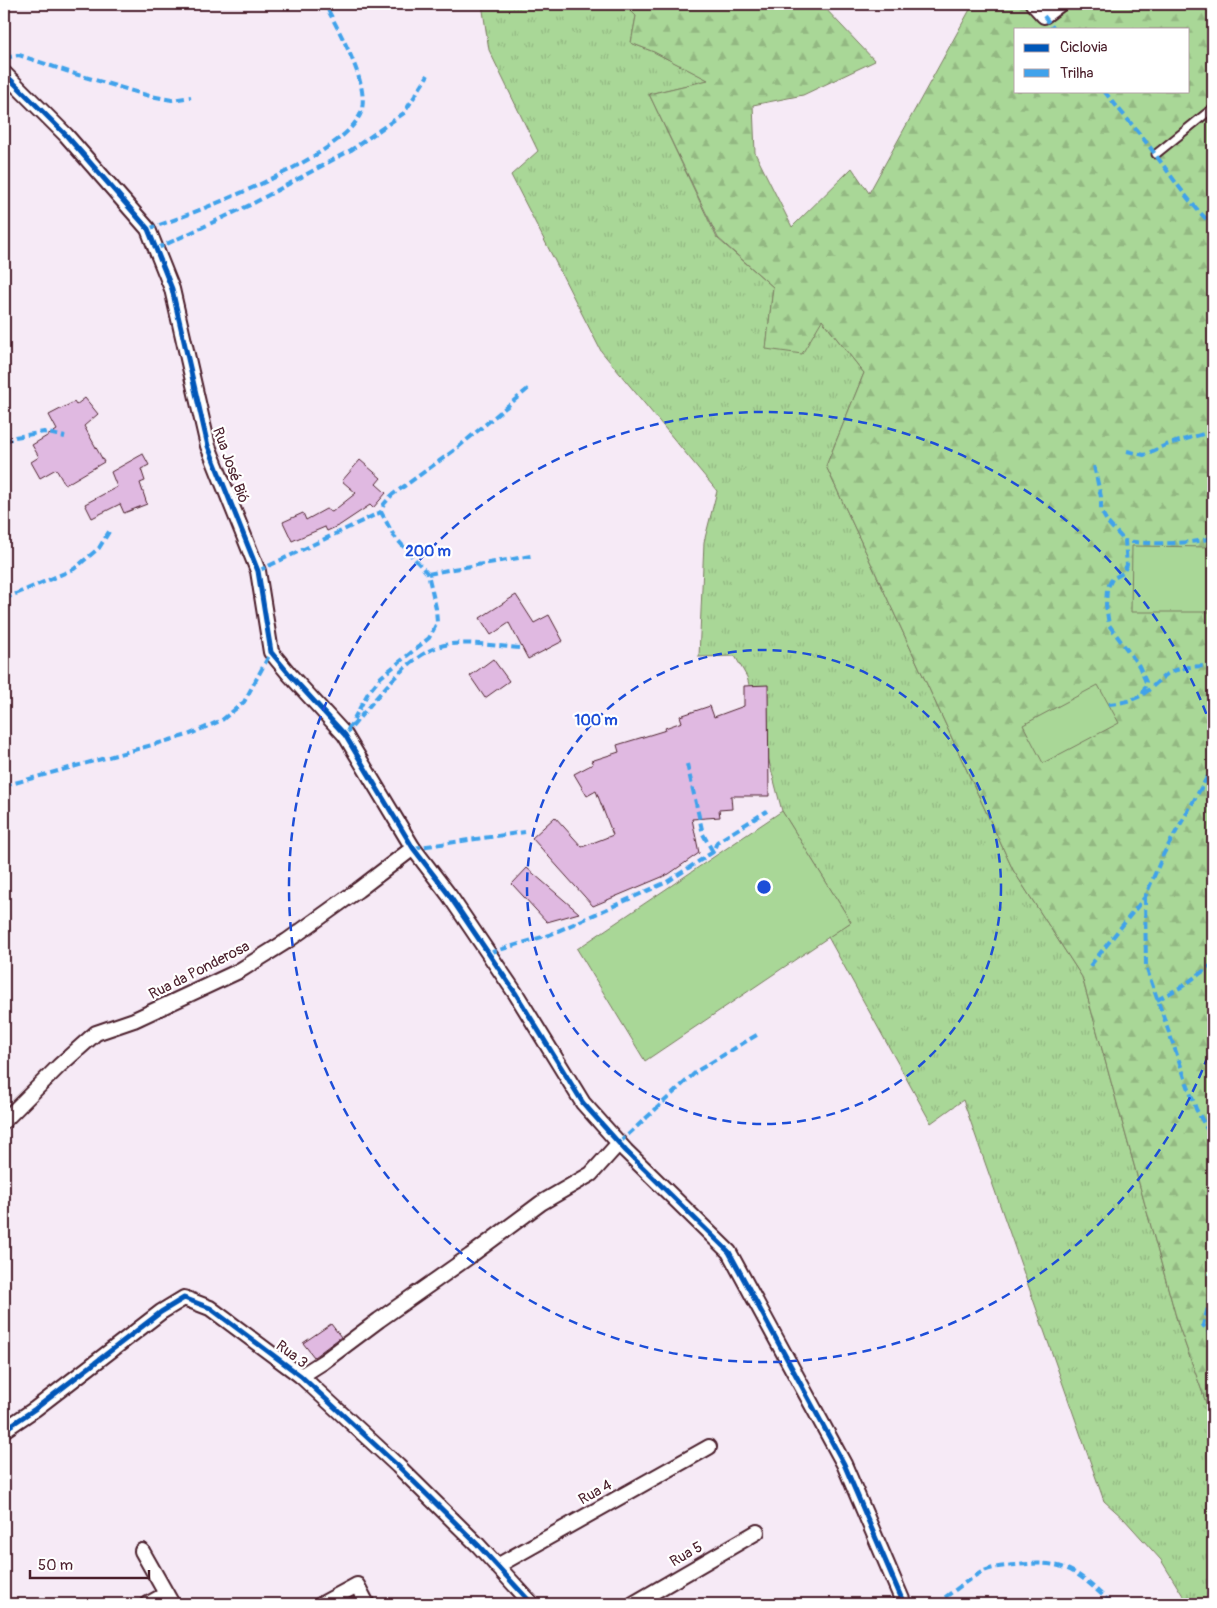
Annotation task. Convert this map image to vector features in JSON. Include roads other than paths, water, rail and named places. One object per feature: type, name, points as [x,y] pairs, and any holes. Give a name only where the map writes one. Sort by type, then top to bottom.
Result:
[{"type":"street","points":[[1033,4],[1044,16],[1060,4]]},
{"type":"street","name":"Rua José Bió","points":[[4,73],[66,134],[148,229],[172,289],[208,446],[258,571],[271,652],[345,735],[413,848],[449,895],[516,994],[583,1103],[619,1143],[729,1252],[844,1464],[904,1604]]},
{"type":"street","name":"Rua da Ponderosa","points":[[4,1121],[59,1066],[96,1033],[134,1020],[239,971],[286,941],[413,848]]},
{"type":"street","points":[[301,1376],[323,1362],[541,1203],[591,1174],[619,1143]]},
{"type":"street","name":"Rua 3","points":[[4,1430],[43,1403],[161,1312],[184,1298],[210,1308],[301,1376],[398,1466],[478,1545],[532,1604]]},
{"type":"street","name":"Rua 4","points":[[497,1566],[709,1447]]},
{"type":"street","name":"Rua 5","points":[[633,1604],[757,1532]]},
{"type":"street","points":[[142,1551],[169,1599],[148,1604]]},
{"type":"street","points":[[322,1604],[357,1585],[366,1604]]},
{"type":"lane","points":[[1156,154],[1213,108]]}]
